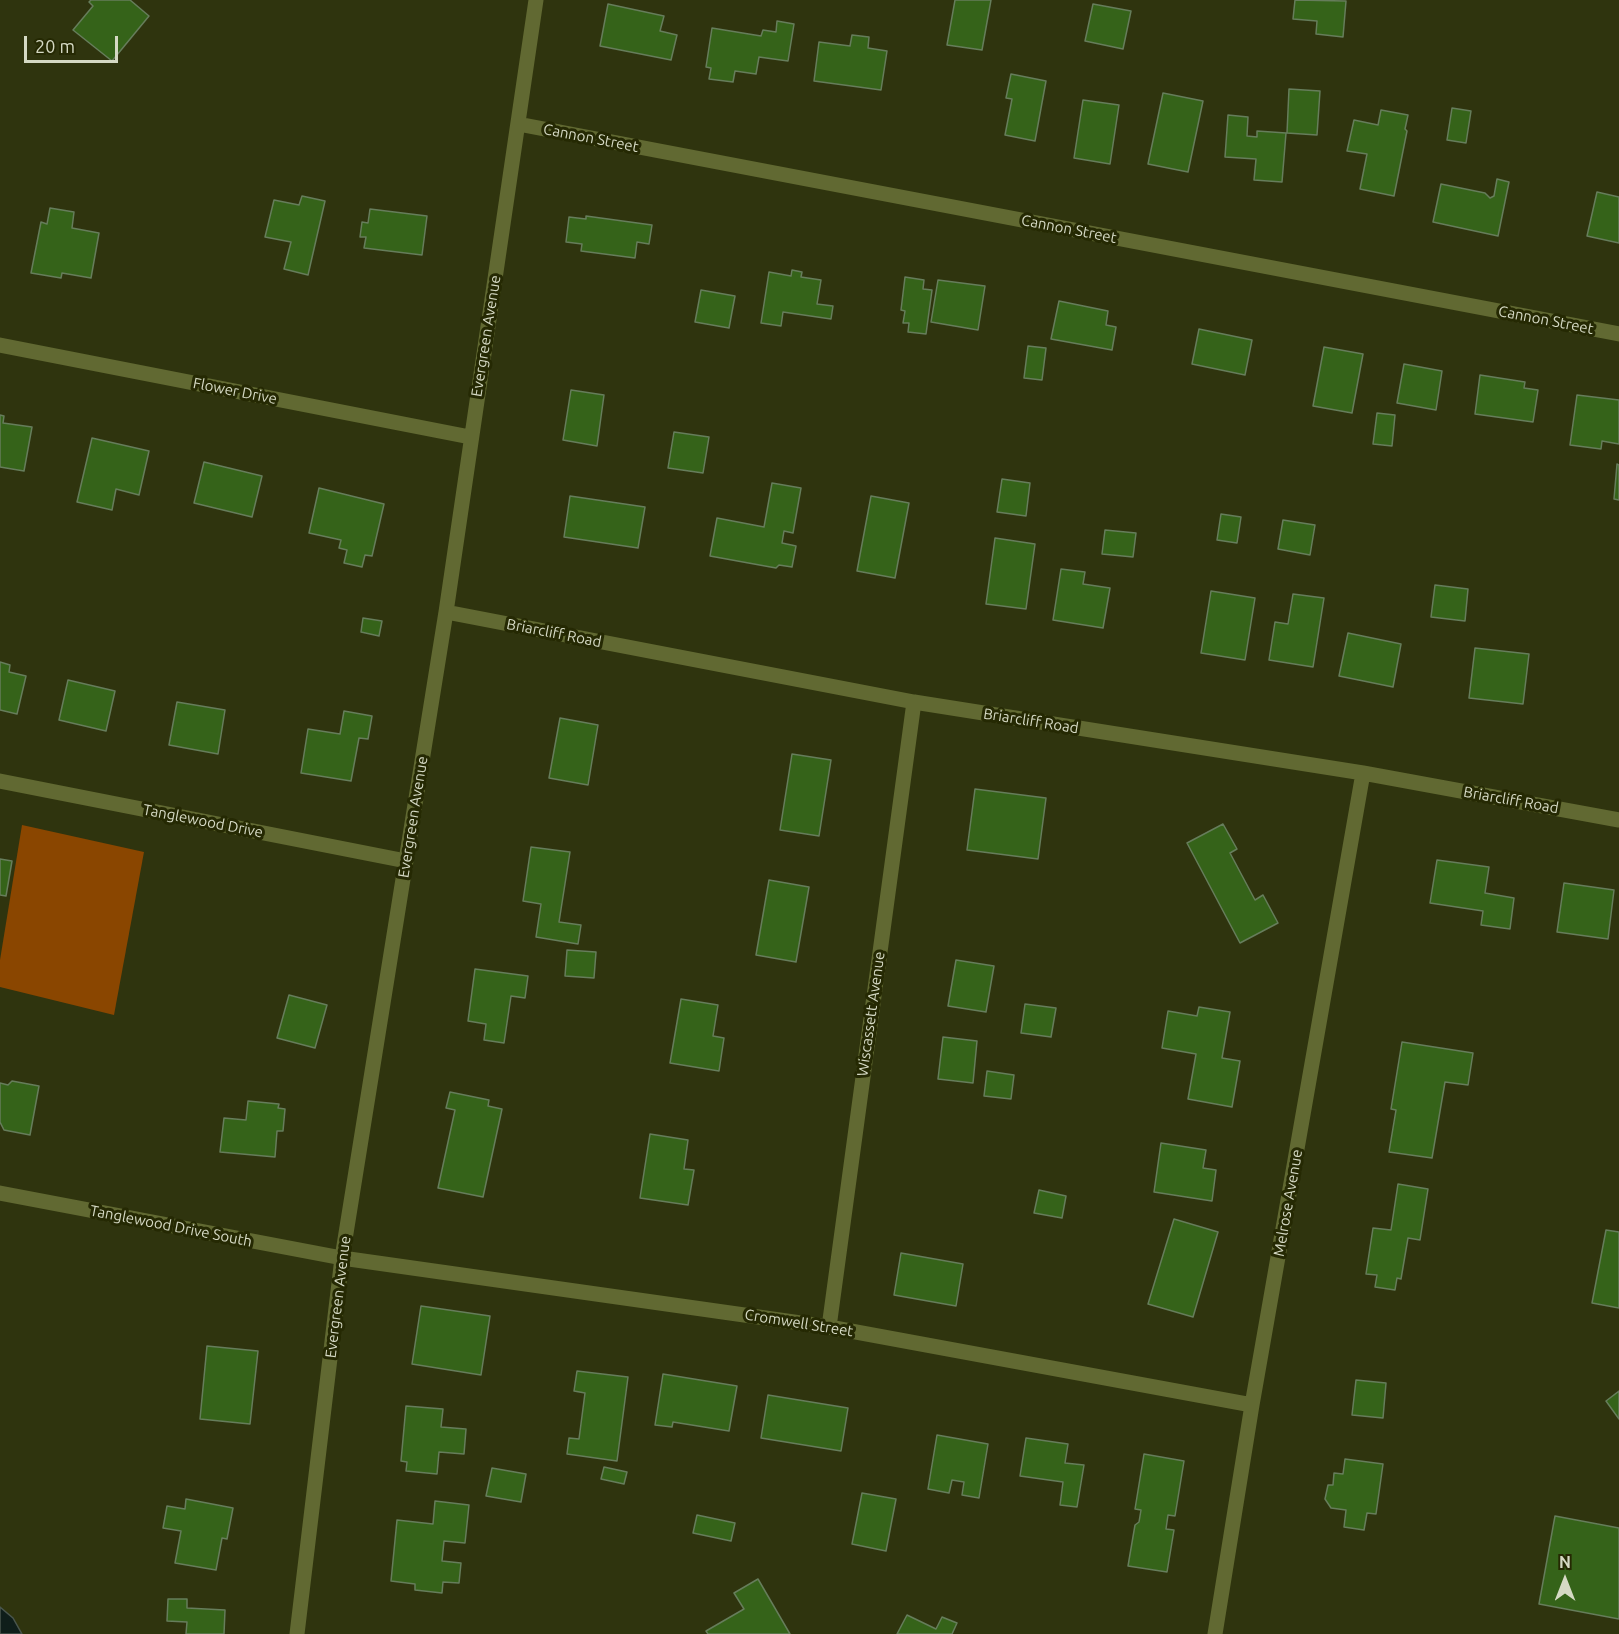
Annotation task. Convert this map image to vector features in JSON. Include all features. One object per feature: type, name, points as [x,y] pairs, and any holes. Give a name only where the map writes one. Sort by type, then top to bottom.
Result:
[{"type":"street","name":"Evergreen Avenue","points":[[297,1634],[342,1258],[446,612],[536,0]]},
{"type":"street","name":"Cannon Street","points":[[518,124],[1619,334]]},
{"type":"street","name":"Flower Drive","points":[[0,345],[470,437]]},
{"type":"street","name":"Briarcliff Road","points":[[446,612],[914,702],[1363,773],[1619,820]]},
{"type":"street","name":"Wiscassett Avenue","points":[[829,1327],[914,702]]},
{"type":"street","name":"Melrose Avenue","points":[[1215,1634],[1252,1405],[1363,773]]},
{"type":"street","name":"Tanglewood Drive","points":[[0,781],[406,861]]},
{"type":"street","name":"Tanglewood Drive South","points":[[0,1193],[342,1258]]},
{"type":"street","name":"Cromwell Street","points":[[342,1258],[829,1327],[1252,1405]]},
{"type":"shaded area","points":[[22,825],[144,852],[114,1015],[0,987],[0,960]]},
{"type":"shaded area","points":[[0,1607],[13,1618],[22,1634],[0,1634]]},
{"type":"building","points":[[91,0],[130,0],[149,16],[112,61],[73,30],[93,6],[89,2]]},
{"type":"building","points":[[955,0],[991,0],[982,50],[947,45]]},
{"type":"building","points":[[1295,0],[1346,1],[1343,37],[1316,34],[1317,21],[1293,19]]},
{"type":"building","points":[[608,4],[664,16],[660,31],[677,35],[671,60],[600,46]]},
{"type":"building","points":[[1093,4],[1131,11],[1123,49],[1085,41]]},
{"type":"building","points":[[777,21],[794,24],[788,61],[759,57],[756,74],[735,71],[733,82],[709,79],[711,68],[706,67],[712,28],[761,36],[763,30],[776,32]]},
{"type":"building","points":[[852,35],[869,37],[868,48],[887,51],[881,90],[814,81],[819,42],[850,46]]},
{"type":"building","points":[[1011,74],[1046,81],[1035,141],[1005,135],[1012,99],[1006,98]]},
{"type":"building","points":[[1289,89],[1320,91],[1317,135],[1287,133]]},
{"type":"building","points":[[1163,93],[1203,101],[1188,172],[1148,164]]},
{"type":"building","points":[[1083,100],[1119,105],[1110,164],[1074,158]]},
{"type":"building","points":[[1452,108],[1471,111],[1466,143],[1447,140]]},
{"type":"building","points":[[1381,110],[1408,115],[1394,196],[1360,189],[1367,154],[1347,151],[1354,120],[1378,125]]},
{"type":"building","points":[[1228,115],[1248,117],[1247,136],[1257,137],[1257,131],[1286,133],[1282,182],[1254,180],[1256,159],[1225,157]]},
{"type":"building","points":[[1497,179],[1509,182],[1498,236],[1433,222],[1441,184],[1485,193],[1490,198],[1494,196]]},
{"type":"building","points":[[1597,192],[1619,197],[1619,243],[1587,236]]},
{"type":"building","points":[[302,196],[325,201],[308,275],[284,269],[291,242],[265,237],[274,200],[299,205]]},
{"type":"building","points":[[50,208],[74,212],[72,228],[99,233],[91,278],[62,273],[61,278],[31,273],[41,222],[47,224]]},
{"type":"building","points":[[370,209],[427,216],[422,255],[364,248],[366,237],[360,237],[362,222],[368,223]]},
{"type":"building","points":[[586,216],[652,225],[649,244],[637,242],[635,258],[581,251],[582,244],[566,242],[569,217],[586,219]]},
{"type":"building","points":[[792,270],[802,272],[801,277],[821,280],[817,304],[833,306],[831,319],[783,312],[781,326],[761,323],[769,272],[791,276]]},
{"type":"building","points":[[905,277],[924,280],[923,289],[932,290],[926,334],[908,332],[909,323],[903,323],[905,311],[901,310]]},
{"type":"building","points":[[938,280],[985,286],[978,330],[931,322]]},
{"type":"building","points":[[701,290],[735,296],[729,328],[695,322]]},
{"type":"building","points":[[1059,301],[1108,311],[1106,325],[1116,327],[1112,350],[1051,339]]},
{"type":"building","points":[[1199,329],[1252,340],[1245,375],[1192,364]]},
{"type":"building","points":[[1028,346],[1046,348],[1042,380],[1024,378]]},
{"type":"building","points":[[1324,347],[1363,354],[1352,413],[1313,406]]},
{"type":"building","points":[[1404,364],[1442,371],[1436,410],[1397,403]]},
{"type":"building","points":[[1480,375],[1525,382],[1524,388],[1538,390],[1533,422],[1475,414]]},
{"type":"building","points":[[571,390],[604,395],[597,446],[563,440]]},
{"type":"building","points":[[1577,395],[1619,400],[1619,444],[1602,441],[1601,449],[1570,445]]},
{"type":"building","points":[[1377,413],[1395,415],[1392,446],[1373,444]]},
{"type":"building","points":[[0,415],[4,416],[3,423],[32,427],[24,471],[0,467]]},
{"type":"building","points":[[674,432],[709,437],[703,473],[668,468]]},
{"type":"building","points":[[92,438],[149,451],[139,495],[116,489],[112,510],[77,502]]},
{"type":"building","points":[[204,462],[262,476],[252,517],[194,503]]},
{"type":"building","points":[[1617,464],[1619,465],[1619,500],[1614,499]]},
{"type":"building","points":[[1002,479],[1030,483],[1026,516],[997,512]]},
{"type":"building","points":[[772,483],[801,488],[793,533],[784,531],[782,543],[796,546],[792,567],[779,565],[776,568],[710,556],[717,518],[764,527]]},
{"type":"building","points":[[319,488],[384,504],[372,556],[365,555],[362,567],[344,563],[347,550],[339,548],[341,540],[309,533]]},
{"type":"building","points":[[570,496],[645,507],[638,548],[564,537]]},
{"type":"building","points":[[871,496],[909,503],[895,578],[857,571]]},
{"type":"building","points":[[1221,514],[1241,517],[1237,543],[1217,540]]},
{"type":"building","points":[[1283,520],[1315,525],[1310,555],[1278,549]]},
{"type":"building","points":[[1105,530],[1136,533],[1133,557],[1102,554]]},
{"type":"building","points":[[995,538],[1035,544],[1026,609],[986,604]]},
{"type":"building","points":[[1061,569],[1085,572],[1083,584],[1110,588],[1103,628],[1053,620]]},
{"type":"building","points":[[1435,585],[1468,589],[1465,621],[1431,617]]},
{"type":"building","points":[[1211,591],[1255,598],[1245,660],[1201,653]]},
{"type":"building","points":[[1293,594],[1324,598],[1313,667],[1269,660],[1275,622],[1288,624]]},
{"type":"building","points":[[363,618],[382,621],[379,636],[361,632]]},
{"type":"building","points":[[1348,633],[1401,644],[1393,687],[1339,676]]},
{"type":"building","points":[[1475,648],[1529,654],[1523,704],[1469,698]]},
{"type":"building","points":[[0,662],[10,665],[9,672],[26,676],[17,714],[0,710]]},
{"type":"building","points":[[68,680],[115,691],[106,731],[59,720]]},
{"type":"building","points":[[177,702],[225,710],[218,754],[169,745]]},
{"type":"building","points":[[344,711],[372,716],[368,739],[359,738],[351,781],[301,773],[308,729],[340,734]]},
{"type":"building","points":[[560,718],[598,725],[588,785],[549,778]]},
{"type":"building","points":[[792,754],[831,760],[819,836],[780,830]]},
{"type":"building","points":[[975,789],[1046,798],[1038,859],[967,850]]},
{"type":"building","points":[[1223,824],[1237,849],[1230,853],[1255,900],[1263,895],[1278,923],[1240,943],[1187,843]]},
{"type":"building","points":[[531,847],[570,852],[559,922],[581,925],[578,944],[536,937],[541,904],[523,901]]},
{"type":"building","points":[[0,859],[12,861],[6,896],[0,895]]},
{"type":"building","points":[[1437,860],[1489,867],[1485,893],[1514,898],[1510,929],[1481,925],[1483,911],[1430,903]]},
{"type":"building","points":[[769,880],[809,887],[796,962],[756,955]]},
{"type":"building","points":[[1564,883],[1614,890],[1608,939],[1557,932]]},
{"type":"building","points":[[567,950],[596,952],[594,978],[565,976]]},
{"type":"building","points":[[956,960],[994,966],[986,1012],[948,1006]]},
{"type":"building","points":[[475,969],[528,976],[525,998],[511,996],[504,1043],[484,1040],[486,1024],[468,1021]]},
{"type":"building","points":[[289,995],[327,1005],[315,1048],[277,1038]]},
{"type":"building","points":[[681,999],[718,1005],[713,1036],[724,1038],[719,1071],[670,1063]]},
{"type":"building","points":[[1025,1004],[1056,1008],[1051,1037],[1021,1033]]},
{"type":"building","points":[[1199,1007],[1230,1012],[1222,1058],[1240,1061],[1232,1107],[1188,1099],[1196,1054],[1162,1048],[1168,1011],[1197,1016]]},
{"type":"building","points":[[943,1037],[977,1041],[973,1083],[938,1079]]},
{"type":"building","points":[[1402,1042],[1473,1053],[1468,1085],[1445,1082],[1432,1158],[1389,1152],[1396,1110],[1391,1109]]},
{"type":"building","points":[[987,1071],[1014,1075],[1011,1099],[984,1096]]},
{"type":"building","points":[[12,1081],[39,1086],[30,1135],[4,1130],[0,1122],[0,1083],[8,1085]]},
{"type":"building","points":[[450,1092],[489,1100],[488,1106],[502,1109],[483,1197],[438,1188],[455,1110],[446,1108]]},
{"type":"building","points":[[248,1101],[279,1104],[278,1108],[285,1109],[283,1131],[277,1131],[275,1157],[220,1152],[224,1118],[246,1120]]},
{"type":"building","points":[[650,1134],[688,1140],[684,1169],[694,1170],[688,1205],[640,1198]]},
{"type":"building","points":[[1161,1143],[1206,1150],[1203,1168],[1216,1170],[1212,1201],[1154,1192]]},
{"type":"building","points":[[1398,1184],[1428,1189],[1420,1240],[1408,1238],[1401,1279],[1397,1278],[1395,1290],[1375,1287],[1377,1275],[1366,1274],[1373,1228],[1391,1230]]},
{"type":"building","points":[[1039,1190],[1066,1196],[1062,1218],[1034,1213]]},
{"type":"building","points":[[1174,1219],[1218,1232],[1193,1317],[1148,1304]]},
{"type":"building","points":[[1606,1230],[1619,1232],[1619,1308],[1592,1303]]},
{"type":"building","points":[[901,1253],[963,1264],[956,1306],[894,1295]]},
{"type":"building","points":[[421,1306],[490,1316],[481,1375],[412,1364]]},
{"type":"building","points":[[207,1346],[258,1351],[250,1424],[200,1419]]},
{"type":"building","points":[[577,1371],[628,1377],[617,1461],[567,1454],[569,1438],[579,1439],[585,1393],[574,1391]]},
{"type":"building","points":[[663,1374],[737,1386],[729,1431],[673,1422],[672,1427],[655,1425]]},
{"type":"building","points":[[1356,1380],[1386,1383],[1383,1418],[1352,1415]]},
{"type":"building","points":[[1619,1391],[1619,1419],[1606,1401]]},
{"type":"building","points":[[768,1395],[848,1408],[841,1451],[761,1438]]},
{"type":"building","points":[[406,1406],[443,1409],[441,1427],[466,1429],[464,1454],[439,1452],[437,1474],[406,1471],[407,1462],[401,1461]]},
{"type":"building","points":[[937,1435],[988,1444],[979,1498],[962,1495],[964,1482],[952,1480],[949,1493],[928,1489]]},
{"type":"building","points":[[1026,1438],[1068,1444],[1065,1463],[1084,1465],[1077,1507],[1060,1505],[1063,1482],[1020,1476]]},
{"type":"building","points":[[1144,1454],[1184,1461],[1175,1516],[1168,1515],[1166,1529],[1174,1530],[1167,1572],[1128,1566],[1135,1525],[1139,1522],[1141,1510],[1135,1509]]},
{"type":"building","points":[[1345,1459],[1383,1464],[1376,1514],[1367,1513],[1364,1530],[1344,1527],[1346,1510],[1331,1508],[1325,1499],[1328,1485],[1333,1485],[1334,1473],[1343,1474]]},
{"type":"building","points":[[604,1467],[627,1472],[624,1484],[601,1479]]},
{"type":"building","points":[[492,1468],[526,1474],[521,1502],[486,1496]]},
{"type":"building","points":[[862,1493],[896,1499],[886,1551],[852,1544]]},
{"type":"building","points":[[186,1499],[233,1508],[227,1539],[222,1538],[216,1570],[175,1563],[181,1531],[163,1528],[167,1506],[185,1509]]},
{"type":"building","points":[[435,1501],[469,1505],[465,1543],[444,1541],[442,1561],[461,1563],[459,1583],[443,1582],[442,1593],[415,1590],[415,1584],[391,1581],[397,1520],[433,1524]]},
{"type":"building","points":[[697,1515],[735,1523],[731,1541],[693,1533]]},
{"type":"building","points":[[1555,1516],[1619,1528],[1619,1619],[1539,1604]]},
{"type":"building","points":[[758,1579],[790,1634],[708,1634],[706,1631],[744,1609],[734,1593]]},
{"type":"building","points":[[168,1599],[187,1599],[187,1608],[225,1610],[224,1634],[186,1634],[187,1622],[167,1621]]},
{"type":"building","points":[[907,1615],[936,1629],[942,1617],[957,1623],[952,1634],[897,1634]]}]
